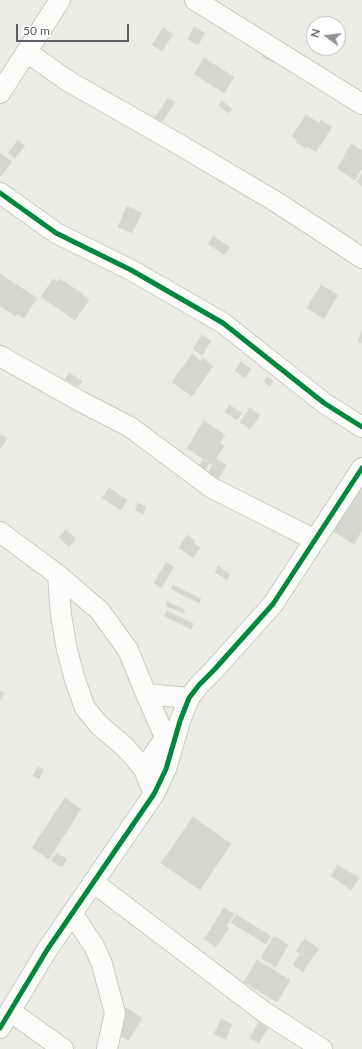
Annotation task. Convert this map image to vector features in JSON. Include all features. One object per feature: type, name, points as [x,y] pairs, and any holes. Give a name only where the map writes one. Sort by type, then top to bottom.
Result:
[{"type":"street","points":[[0,93],[60,0]]},
{"type":"street","points":[[195,0],[362,104]]},
{"type":"street","points":[[27,52],[68,81],[278,203],[362,258]]},
{"type":"street","points":[[0,193],[56,233],[131,270],[223,323],[324,403],[362,426]]},
{"type":"street","points":[[0,356],[78,400],[130,426],[212,488],[315,540]]},
{"type":"street","points":[[144,769],[168,745],[190,698],[199,685],[273,604],[362,468]]},
{"type":"street","points":[[0,532],[58,575],[100,611],[128,650],[168,745],[166,769],[154,794],[47,950],[0,1028]]},
{"type":"street","points":[[58,575],[61,615],[66,650],[75,680],[86,708],[99,725],[125,747],[144,769],[154,794]]},
{"type":"street","points":[[146,694],[190,698]]},
{"type":"street","points":[[93,882],[264,1012],[322,1049]]},
{"type":"street","points":[[72,914],[94,946],[102,964],[115,1013],[107,1049]]},
{"type":"street","points":[[10,1011],[62,1049]]},
{"type":"building","points":[[194,27],[205,33],[198,45],[188,39]]},
{"type":"building","points":[[163,28],[173,34],[162,51],[152,45]]},
{"type":"building","points":[[264,52],[275,57],[273,62],[262,57]]},
{"type":"building","points":[[204,58],[234,77],[224,93],[194,74]]},
{"type":"building","points":[[168,98],[175,102],[162,122],[155,117]]},
{"type":"building","points":[[222,101],[232,109],[228,113],[219,106]]},
{"type":"building","points":[[306,115],[319,123],[321,120],[332,127],[316,152],[307,146],[306,148],[296,142],[297,139],[292,136]]},
{"type":"building","points":[[18,140],[25,146],[15,158],[8,153]]},
{"type":"building","points":[[351,144],[362,150],[362,168],[355,180],[337,169]]},
{"type":"building","points":[[0,153],[12,162],[1,176],[0,175]]},
{"type":"building","points":[[362,174],[362,186],[357,182]]},
{"type":"building","points":[[127,206],[142,213],[132,233],[118,227]]},
{"type":"building","points":[[213,236],[230,247],[225,255],[208,244]]},
{"type":"building","points":[[0,274],[37,298],[24,318],[17,314],[16,316],[0,306]]},
{"type":"building","points":[[53,279],[58,282],[60,279],[83,294],[82,295],[89,300],[75,320],[41,297]]},
{"type":"building","points":[[321,285],[338,295],[324,319],[307,308]]},
{"type":"building","points":[[362,331],[362,343],[358,342]]},
{"type":"building","points":[[202,335],[211,341],[202,355],[193,349]]},
{"type":"building","points":[[192,354],[201,361],[203,358],[213,366],[192,396],[172,382]]},
{"type":"building","points":[[241,362],[251,369],[245,378],[235,371]]},
{"type":"building","points":[[69,373],[82,381],[78,387],[65,379]]},
{"type":"building","points":[[267,377],[273,381],[270,386],[264,382]]},
{"type":"building","points":[[229,405],[242,413],[237,420],[225,412]]},
{"type":"building","points":[[250,408],[260,415],[250,429],[240,422]]},
{"type":"building","points":[[204,421],[225,435],[220,443],[224,446],[212,465],[187,448]]},
{"type":"building","points":[[0,434],[7,438],[0,449]]},
{"type":"building","points":[[216,459],[226,465],[218,479],[208,473]]},
{"type":"building","points":[[202,460],[209,463],[205,472],[198,469]]},
{"type":"building","points":[[362,463],[362,530],[354,544],[324,526]]},
{"type":"building","points":[[109,488],[127,500],[121,510],[102,498]]},
{"type":"building","points":[[138,503],[146,507],[143,514],[135,510]]},
{"type":"building","points":[[66,530],[76,539],[69,547],[59,537]]},
{"type":"building","points":[[187,535],[195,541],[193,543],[200,548],[193,558],[179,548]]},
{"type":"building","points":[[166,562],[174,567],[161,588],[154,583]]},
{"type":"building","points":[[218,566],[230,574],[227,580],[215,572]]},
{"type":"building","points":[[173,585],[201,599],[199,603],[171,589]]},
{"type":"building","points":[[167,602],[185,610],[184,613],[166,606]]},
{"type":"building","points":[[167,611],[194,624],[191,629],[164,616]]},
{"type":"building","points":[[0,691],[4,693],[0,700]]},
{"type":"building","points":[[38,767],[44,770],[39,779],[33,776]]},
{"type":"building","points":[[65,798],[81,809],[49,859],[32,848]]},
{"type":"building","points":[[193,817],[231,844],[200,890],[161,863]]},
{"type":"building","points":[[56,853],[67,859],[62,867],[51,861]]},
{"type":"building","points":[[338,865],[359,878],[351,890],[331,876]]},
{"type":"building","points":[[224,908],[234,914],[226,926],[229,928],[216,947],[204,939]]},
{"type":"building","points":[[236,915],[271,936],[266,944],[231,923]]},
{"type":"building","points":[[274,936],[288,945],[276,967],[261,958]]},
{"type":"building","points":[[305,939],[319,949],[310,961],[296,951]]},
{"type":"building","points":[[300,954],[310,961],[303,972],[293,965]]},
{"type":"building","points":[[257,960],[290,980],[277,1002],[244,982]]},
{"type":"building","points":[[125,1007],[142,1018],[128,1041],[111,1030]]},
{"type":"building","points":[[221,1019],[232,1024],[226,1039],[214,1034]]},
{"type":"building","points":[[259,1022],[268,1028],[259,1043],[250,1038]]},
{"type":"cycle path","points":[[0,193],[56,233],[131,270],[223,323],[324,403],[362,427]]},
{"type":"cycle path","points":[[0,1028],[47,950],[154,794],[166,769],[180,721],[189,698],[199,685],[273,604],[362,468]]}]
